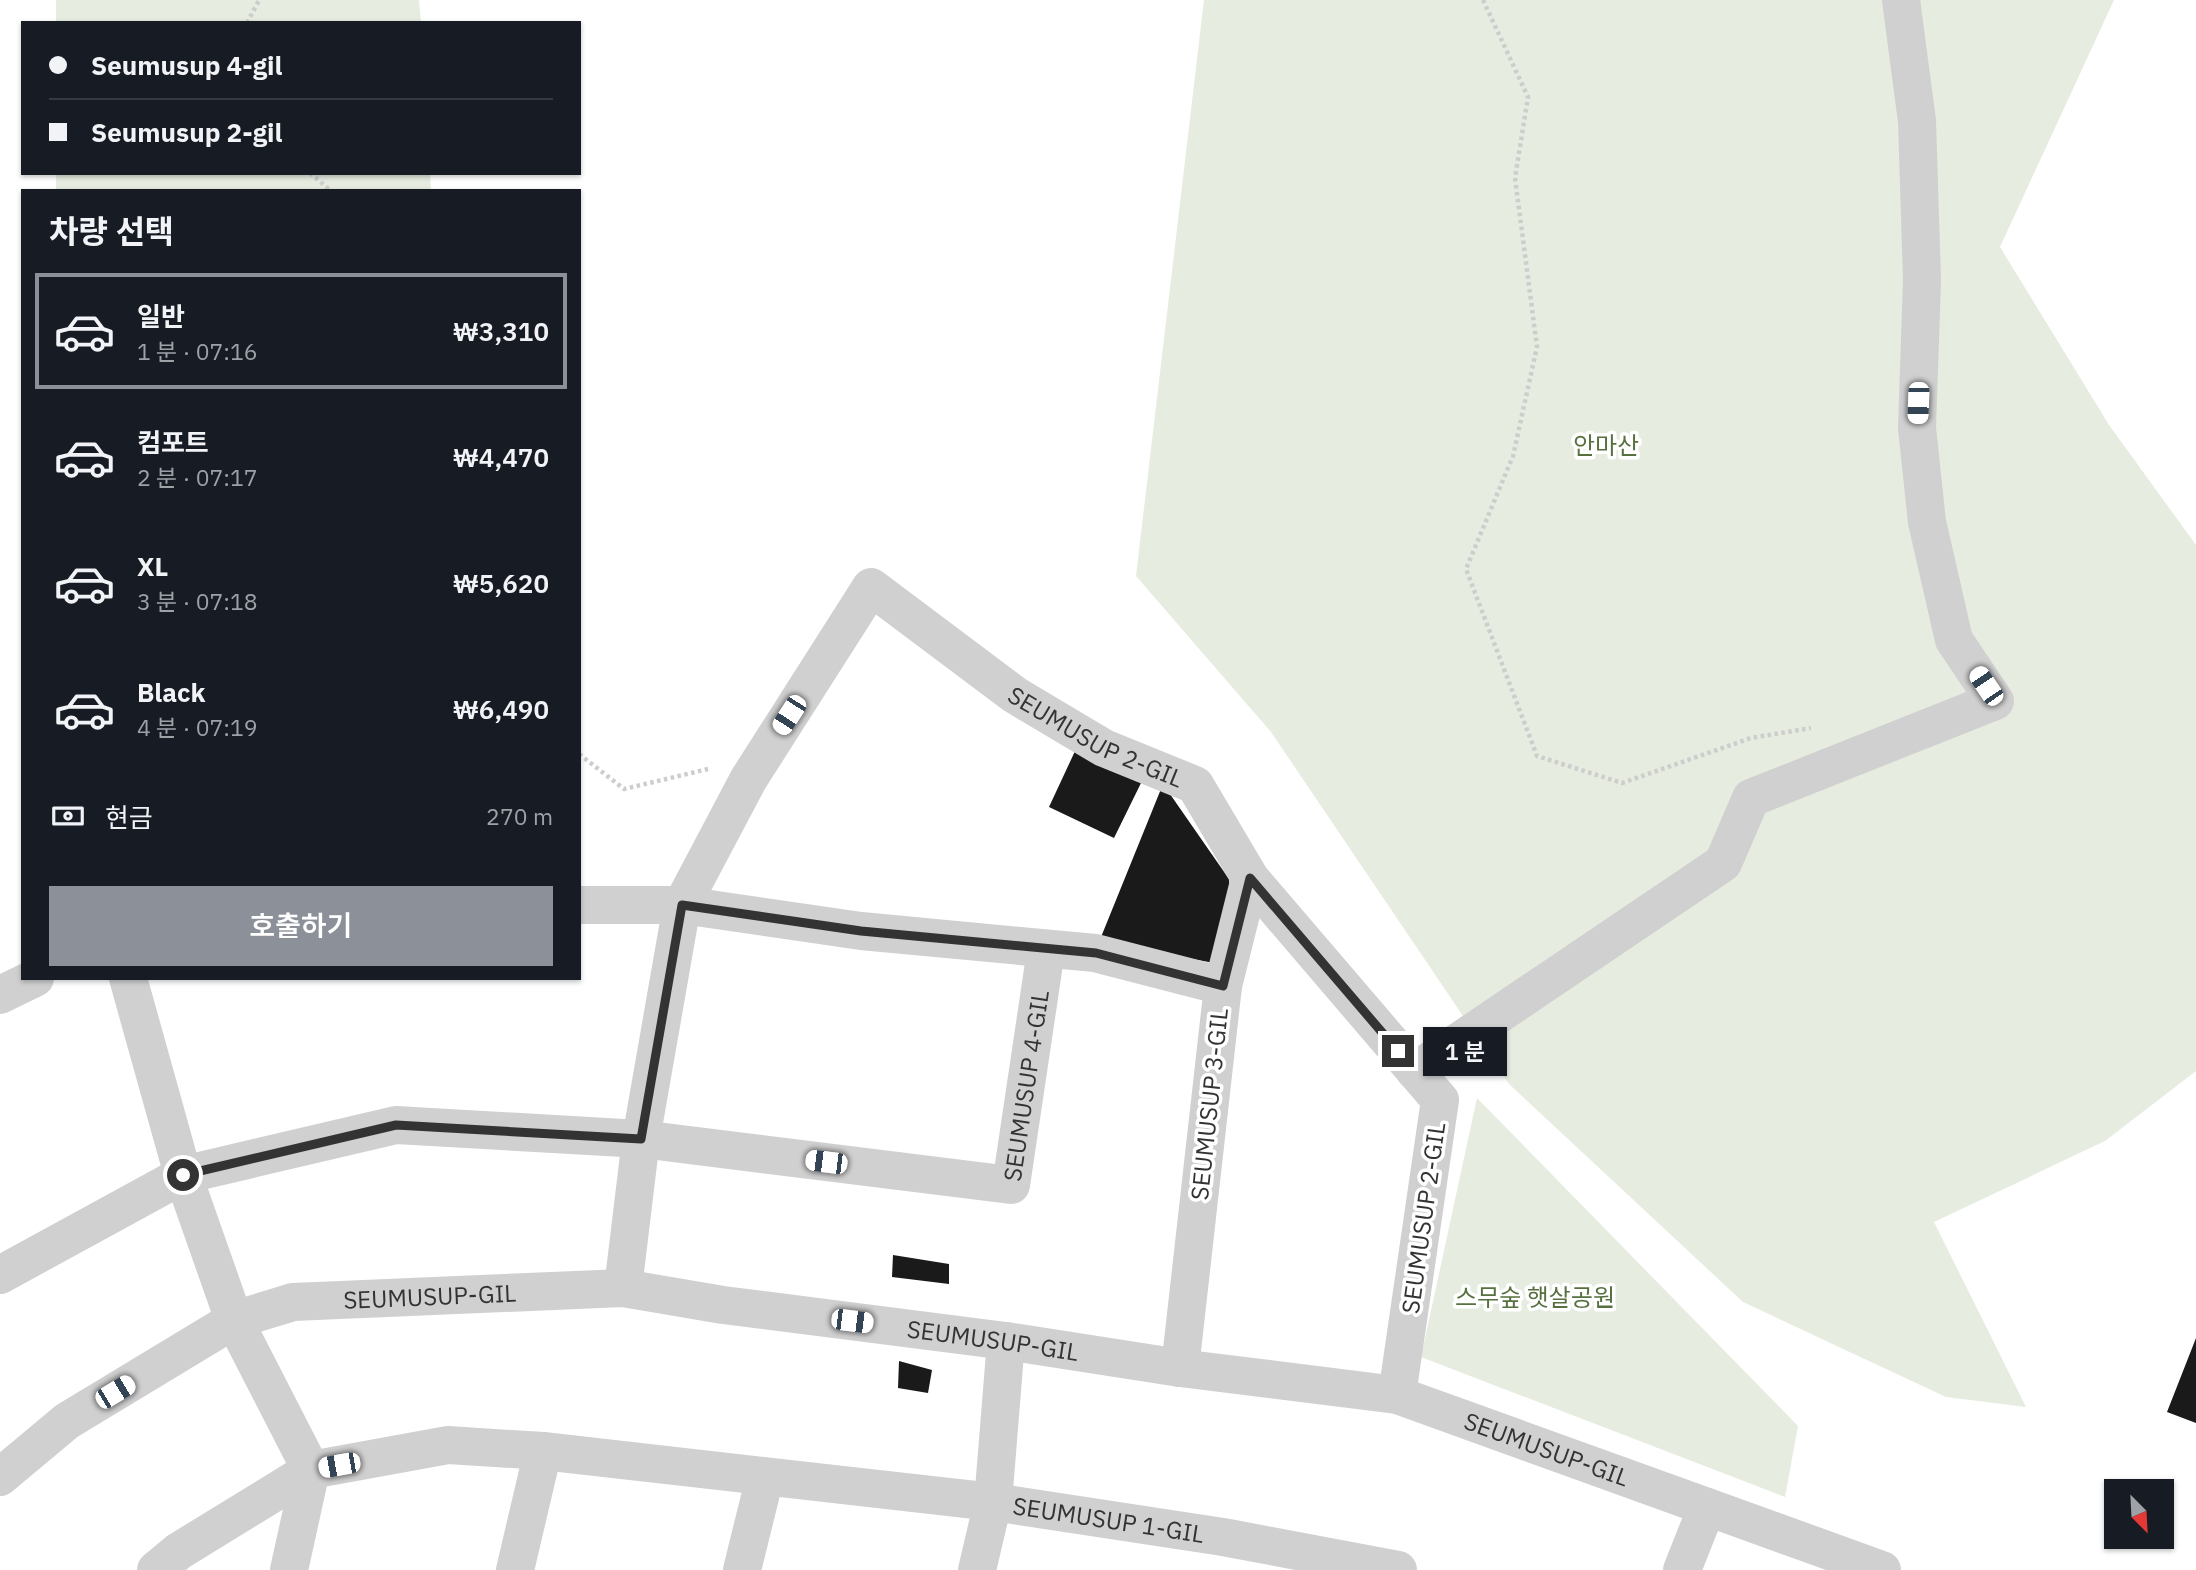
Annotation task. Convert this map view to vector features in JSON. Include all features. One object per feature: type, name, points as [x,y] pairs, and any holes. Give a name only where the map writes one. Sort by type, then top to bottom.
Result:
[{"type":"street","points":[[1415,1071],[1723,863],[1751,798],[1995,701],[1954,640],[1927,522],[1917,428],[1922,280],[1917,121],[1901,0]]},
{"type":"street","name":"SEUMUSUP 2-GIL","points":[[623,1288],[641,1139],[682,905],[748,780],[871,587],[1016,695],[1104,748],[1195,785],[1250,878],[1440,1100],[1397,1395]]},
{"type":"street","points":[[1223,986],[1250,878]]},
{"type":"street","name":"SEUMUSUP 3-GIL","points":[[581,905],[682,905],[861,931],[1096,953],[1223,986],[1180,1368]]},
{"type":"street","name":"SEUMUSUP 4-GIL","points":[[0,1275],[183,1175],[396,1125],[641,1139],[1011,1185],[1046,950]]},
{"type":"street","points":[[0,995],[31,980]]},
{"type":"street","points":[[129,980],[183,1175],[234,1320],[311,1470],[289,1570]]},
{"type":"street","name":"SEUMUSUP-GIL","points":[[0,1477],[67,1421],[234,1320],[293,1302],[623,1288],[723,1305],[1397,1395],[1882,1570]]},
{"type":"street","points":[[993,1502],[1006,1341]]},
{"type":"street","name":"SEUMUSUP 1-GIL","points":[[156,1570],[179,1551],[311,1470],[448,1445],[543,1451],[993,1502],[1219,1554],[1398,1570]]},
{"type":"street","points":[[515,1570],[543,1451]]},
{"type":"street","points":[[742,1570],[765,1477]]},
{"type":"street","name":"SEUMUSUP 1-GIL","points":[[977,1570],[993,1502]]},
{"type":"street","points":[[1682,1570],[1707,1507]]},
{"type":"path","points":[[248,21],[259,0]]},
{"type":"path","points":[[1483,0],[1528,97],[1515,178],[1537,347],[1513,456],[1466,569],[1537,756],[1622,783],[1751,738],[1818,727]]},
{"type":"path","points":[[312,175],[329,189]]},
{"type":"path","points":[[581,756],[624,789],[762,758]]},
{"type":"green space","points":[[56,0],[419,0],[421,21],[56,21]]},
{"type":"green space","name":"안마산","points":[[1204,0],[2114,0],[2000,247],[2109,425],[2196,545],[2196,1071],[2105,1141],[1934,1222],[2026,1407],[1946,1397],[1743,1302],[1509,1084],[1271,732],[1136,576]]},
{"type":"green space","points":[[56,175],[430,175],[431,189],[56,189]]},
{"type":"green space","name":"스무숲 햇살공원","points":[[1477,1098],[1798,1426],[1785,1497],[1421,1357]]},
{"type":"building","points":[[1076,749],[1142,781],[1114,838],[1049,807]]},
{"type":"building","points":[[1163,784],[1229,879],[1236,967],[1099,942]]},
{"type":"building","points":[[893,1255],[949,1264],[949,1284],[892,1277]]},
{"type":"building","points":[[2196,1338],[2196,1423],[2167,1412]]},
{"type":"building","points":[[899,1361],[932,1370],[928,1393],[898,1388]]},
{"type":"route","points":[[183,1175],[396,1125],[641,1139],[682,905],[861,931],[1096,953],[1223,986],[1250,878],[1398,1051]]}]
